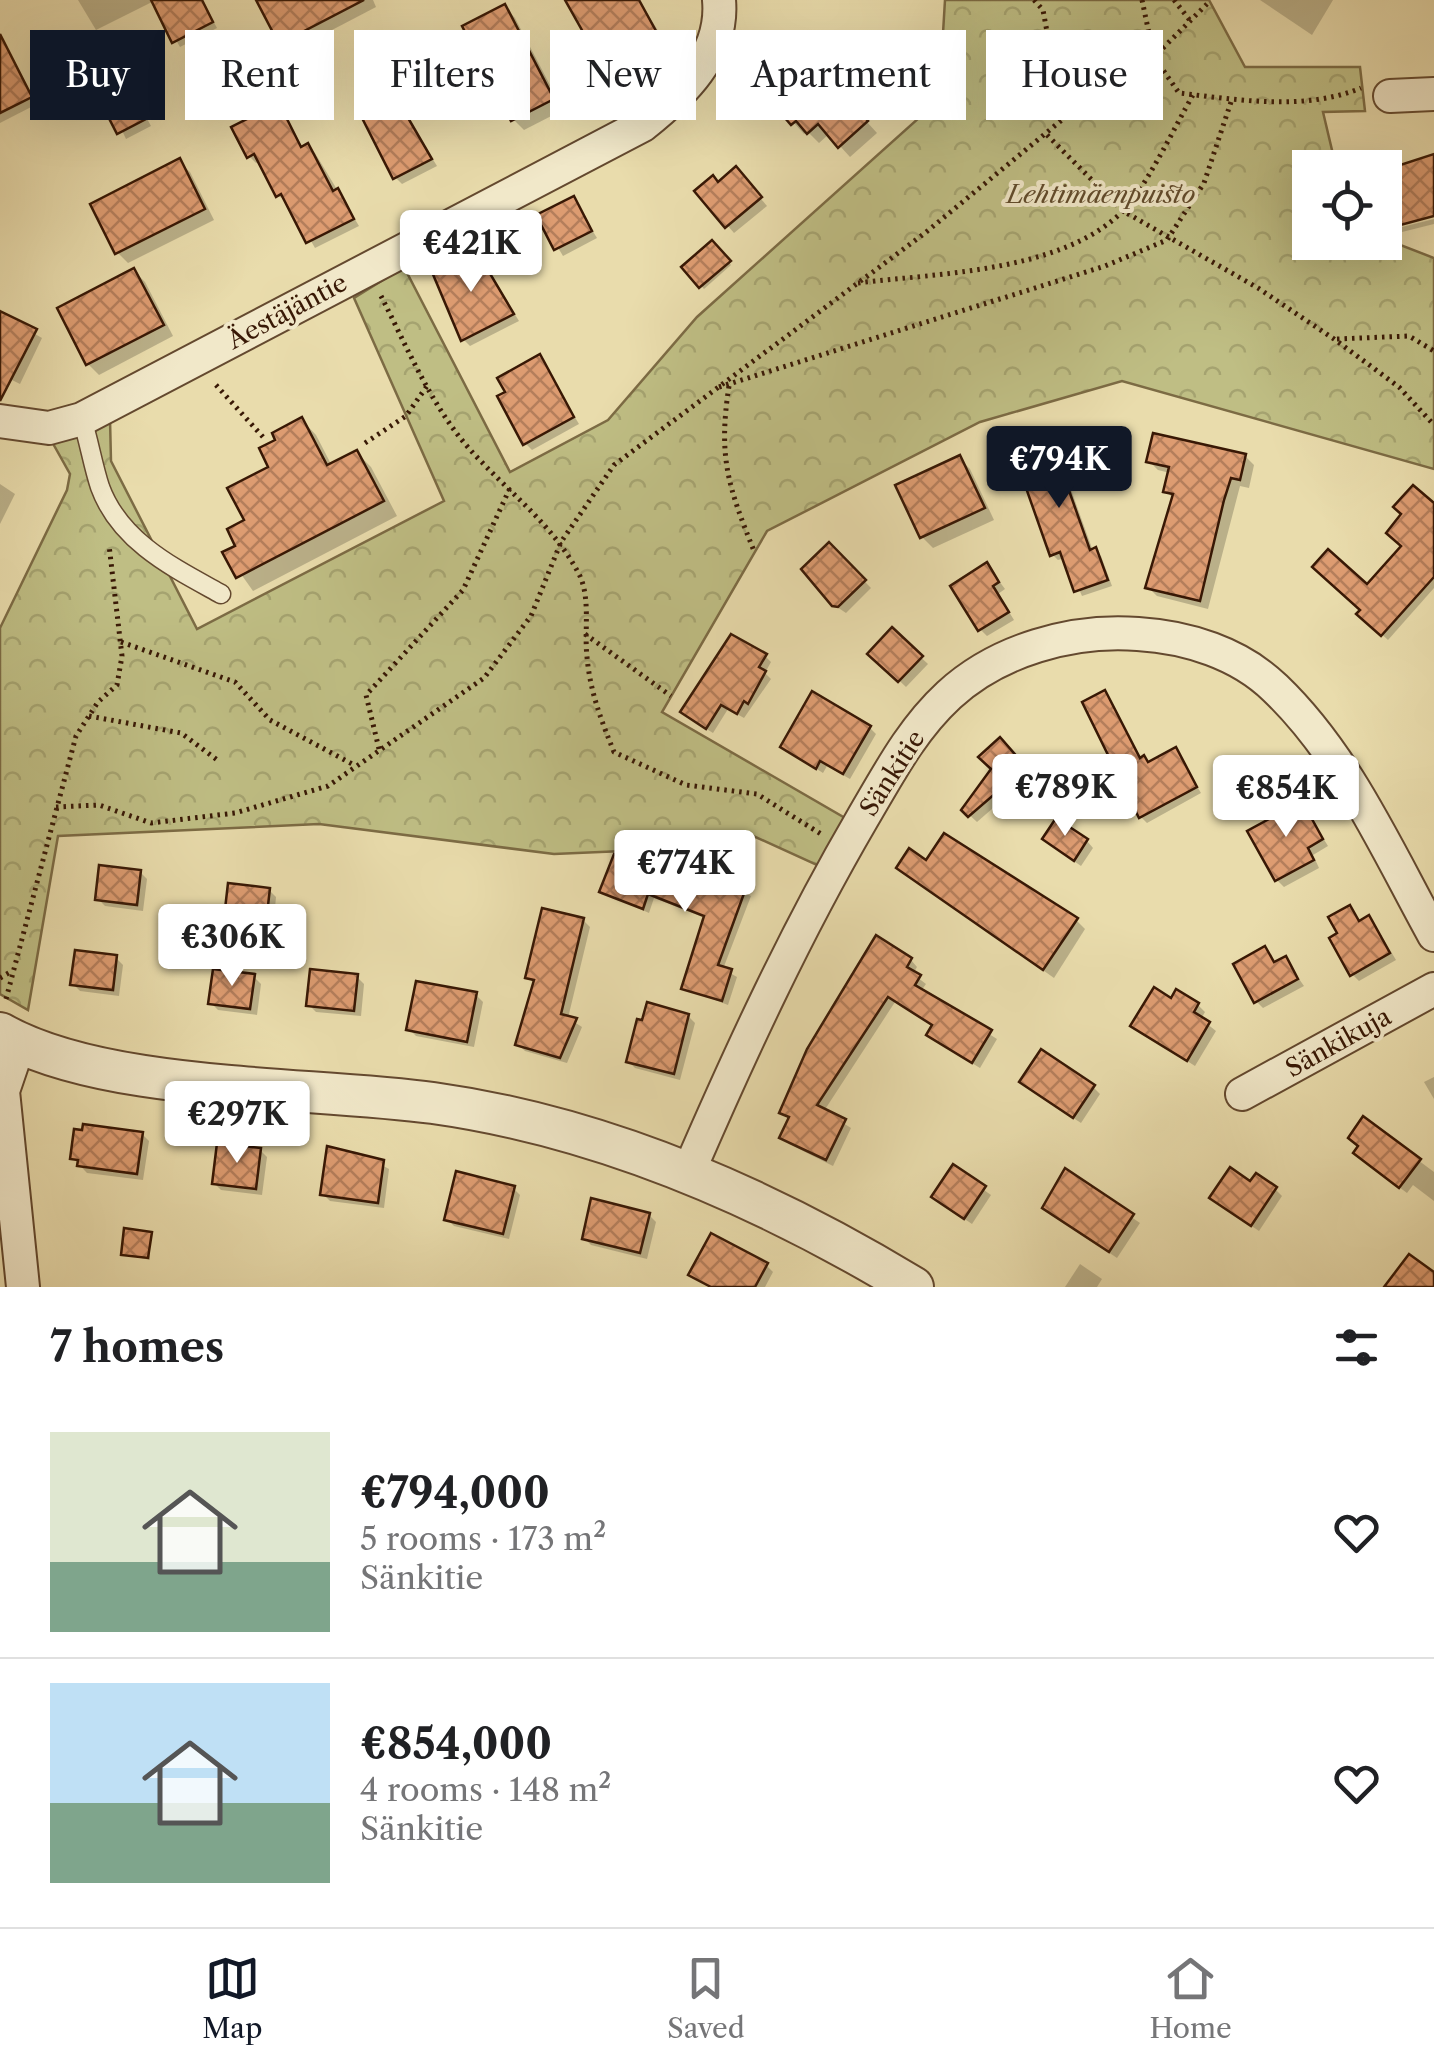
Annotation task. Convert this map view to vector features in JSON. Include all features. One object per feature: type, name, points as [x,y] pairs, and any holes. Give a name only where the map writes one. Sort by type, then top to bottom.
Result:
[{"type":"street","name":"Äestäjäntie","points":[[0,421],[49,428],[82,419],[643,125],[681,95],[709,54],[718,0]]},
{"type":"street","points":[[1379,90],[1434,94]]},
{"type":"street","name":"Sänkitie","points":[[689,1171],[784,960],[903,747],[949,695],[992,664],[1039,645],[1113,632],[1159,635],[1201,644],[1243,663],[1273,686],[1308,722],[1339,764],[1434,935]]},
{"type":"street","name":"Sänkikuja","points":[[1242,1094],[1434,989]]},
{"type":"street","points":[[23,1287],[9,1235],[3,1091],[8,1028],[154,1076],[438,1104],[638,1152],[689,1171],[913,1287]]},
{"type":"lane","points":[[82,419],[101,488],[121,521],[154,558],[221,594]]},
{"type":"path","points":[[1034,0],[1043,10],[1047,30]]},
{"type":"path","points":[[1142,0],[1148,30]]},
{"type":"path","points":[[1174,0],[1192,23]]},
{"type":"path","points":[[1163,49],[1207,4]]},
{"type":"path","points":[[1163,70],[1179,93],[1232,100],[1334,99],[1379,90]]},
{"type":"path","points":[[857,283],[968,270],[1075,248],[1123,212],[1193,95]]},
{"type":"path","points":[[716,388],[1105,266],[1167,240],[1204,183],[1232,100]]},
{"type":"path","points":[[56,807],[99,805],[151,823],[235,812],[328,786],[484,678],[532,616],[561,542],[614,465],[857,283],[1063,120]]},
{"type":"path","points":[[1047,136],[1123,212],[1258,288],[1334,339],[1399,387],[1434,425]]},
{"type":"path","points":[[368,268],[426,386],[472,452],[561,542],[584,586],[594,704],[614,752],[686,785],[757,794],[844,849]]},
{"type":"path","points":[[1334,339],[1409,336],[1434,351]]},
{"type":"path","points":[[216,372],[216,389],[262,436]]},
{"type":"path","points":[[729,385],[723,426],[726,481],[754,552]]},
{"type":"path","points":[[365,443],[406,416],[426,386]]},
{"type":"path","points":[[380,750],[366,695],[463,590],[510,488]]},
{"type":"path","points":[[8,1028],[12,971],[76,736],[117,684],[121,642],[109,542]]},
{"type":"path","points":[[586,634],[671,696]]},
{"type":"path","points":[[121,642],[235,682],[270,720],[356,766]]},
{"type":"path","points":[[89,716],[181,733],[220,762]]},
{"type":"path","points":[[0,978],[12,971]]},
{"type":"green space","name":"Lehtimäenpuisto","points":[[945,0],[1209,0],[1245,67],[1360,67],[1365,111],[1323,112],[1332,150],[1292,150],[1292,260],[1402,260],[1402,246],[1434,258],[1434,469],[1122,381],[980,422],[767,531],[662,712],[845,818],[819,866],[749,834],[693,848],[554,854],[319,824],[58,836],[28,1010],[0,994],[0,628],[67,490],[70,474],[51,440],[110,419],[111,461],[197,629],[444,501],[354,298],[404,267],[510,472],[608,420],[697,317],[917,120],[966,120],[966,30],[943,30]]},
{"type":"building","points":[[151,0],[202,0],[213,22],[197,30],[185,30],[185,36],[172,43]]},
{"type":"building","points":[[256,0],[364,0],[306,30],[272,30]]},
{"type":"building","points":[[565,0],[639,0],[655,30],[582,30]]},
{"type":"building","points":[[505,4],[518,30],[464,30],[462,26]]},
{"type":"building","points":[[0,34],[30,98],[0,113]]},
{"type":"building","points":[[530,52],[550,91],[550,101],[530,111]]},
{"type":"building","points":[[110,120],[144,120],[117,134]]},
{"type":"building","points":[[245,120],[288,120],[301,147],[308,143],[333,191],[338,188],[354,219],[306,243],[281,194],[276,197],[254,154],[247,158],[231,127]]},
{"type":"building","points":[[363,120],[409,120],[432,159],[393,179]]},
{"type":"building","points":[[787,120],[868,121],[838,148],[818,124],[807,134],[796,121],[791,125]]},
{"type":"building","points":[[1434,154],[1434,216],[1402,225],[1402,164]]},
{"type":"building","points":[[180,158],[205,209],[115,254],[90,204]]},
{"type":"building","points":[[736,166],[762,197],[725,228],[694,191],[713,175],[718,182]]},
{"type":"building","points":[[574,196],[592,231],[554,250],[536,215]]},
{"type":"building","points":[[712,240],[731,261],[699,288],[681,267]]},
{"type":"building","points":[[476,250],[514,314],[461,341],[432,272]]},
{"type":"building","points":[[134,268],[164,325],[86,365],[57,308]]},
{"type":"building","points":[[0,311],[37,329],[0,401]]},
{"type":"building","points":[[540,354],[574,417],[523,445],[497,396],[505,392],[497,378]]},
{"type":"building","points":[[302,417],[327,465],[357,450],[384,501],[236,578],[222,552],[235,546],[227,529],[244,520],[227,488],[268,467],[259,448],[275,440],[272,433]]},
{"type":"building","points":[[1153,433],[1246,454],[1240,480],[1231,478],[1224,500],[1200,601],[1145,588],[1173,494],[1163,492],[1169,467],[1146,462]]},
{"type":"building","points":[[1056,435],[1072,479],[1066,482],[1090,550],[1096,547],[1108,580],[1074,592],[1060,552],[1050,556],[1013,451]]},
{"type":"building","points":[[960,455],[985,508],[920,538],[895,485]]},
{"type":"building","points":[[1413,485],[1434,503],[1434,577],[1381,636],[1356,614],[1360,610],[1312,567],[1328,549],[1367,584],[1401,546],[1386,533],[1401,514],[1393,507]]},
{"type":"building","points":[[829,542],[866,580],[838,607],[832,606],[801,569]]},
{"type":"building","points":[[987,562],[999,582],[993,586],[1009,612],[978,631],[950,586]]},
{"type":"building","points":[[892,627],[923,656],[898,682],[867,654]]},
{"type":"building","points":[[731,634],[767,654],[759,667],[766,671],[748,704],[744,701],[737,714],[721,705],[706,729],[680,712]]},
{"type":"building","points":[[1105,690],[1140,758],[1144,755],[1148,762],[1176,747],[1197,787],[1139,818],[1082,702]]},
{"type":"building","points":[[812,691],[871,726],[843,774],[820,761],[816,769],[780,747]]},
{"type":"building","points":[[1000,737],[1026,767],[968,817],[961,810],[991,769],[978,757]]},
{"type":"building","points":[[1302,801],[1323,839],[1308,848],[1314,860],[1275,881],[1247,831]]},
{"type":"building","points":[[1056,818],[1088,839],[1074,861],[1042,839]]},
{"type":"building","points":[[944,833],[1078,918],[1043,970],[896,868],[909,848],[926,860]]},
{"type":"building","points":[[614,854],[695,884],[700,870],[746,888],[718,965],[732,969],[722,1001],[681,989],[704,916],[648,894],[643,909],[599,892]]},
{"type":"building","points":[[99,865],[141,870],[137,905],[95,900]]},
{"type":"building","points":[[228,883],[270,888],[266,923],[224,918]]},
{"type":"building","points":[[1350,905],[1359,921],[1369,915],[1390,953],[1350,976],[1329,938],[1337,933],[1328,917]]},
{"type":"building","points":[[542,908],[584,918],[561,1014],[577,1018],[560,1058],[515,1045],[534,980],[525,978]]},
{"type":"building","points":[[876,935],[912,958],[907,967],[921,975],[915,985],[992,1030],[972,1063],[926,1035],[932,1025],[888,997],[817,1105],[846,1119],[826,1160],[779,1138],[789,1117],[779,1113],[807,1049]]},
{"type":"building","points":[[1265,946],[1274,962],[1286,956],[1298,979],[1254,1003],[1233,964]]},
{"type":"building","points":[[75,950],[117,955],[113,990],[70,985]]},
{"type":"building","points":[[213,969],[255,974],[250,1009],[208,1004]]},
{"type":"building","points":[[310,969],[358,974],[354,1011],[306,1006]]},
{"type":"building","points":[[416,981],[477,992],[467,1042],[406,1030]]},
{"type":"building","points":[[1154,987],[1171,998],[1176,989],[1199,1003],[1194,1012],[1210,1022],[1187,1061],[1130,1026]]},
{"type":"building","points":[[647,1002],[689,1014],[674,1074],[626,1062],[637,1019],[642,1020]]},
{"type":"building","points":[[1041,1049],[1095,1085],[1073,1118],[1019,1082]]},
{"type":"building","points":[[1363,1116],[1421,1159],[1399,1188],[1353,1153],[1358,1146],[1348,1138]]},
{"type":"building","points":[[83,1124],[143,1132],[137,1174],[77,1166],[78,1160],[70,1159],[74,1129],[82,1130]]},
{"type":"building","points":[[217,1143],[261,1148],[256,1189],[212,1184]]},
{"type":"building","points":[[327,1146],[384,1160],[378,1203],[320,1195]]},
{"type":"building","points":[[953,1164],[986,1186],[964,1219],[931,1197]]},
{"type":"building","points":[[1230,1167],[1250,1181],[1256,1173],[1277,1187],[1251,1226],[1209,1198]]},
{"type":"building","points":[[1065,1168],[1134,1214],[1109,1252],[1042,1208]]},
{"type":"building","points":[[456,1171],[515,1186],[503,1234],[444,1220]]},
{"type":"building","points":[[591,1198],[650,1213],[640,1253],[582,1239]]},
{"type":"building","points":[[124,1228],[152,1232],[148,1258],[121,1255]]},
{"type":"building","points":[[711,1233],[768,1263],[755,1287],[711,1287],[688,1275]]},
{"type":"building","points":[[1409,1254],[1434,1272],[1434,1287],[1384,1287]]}]
